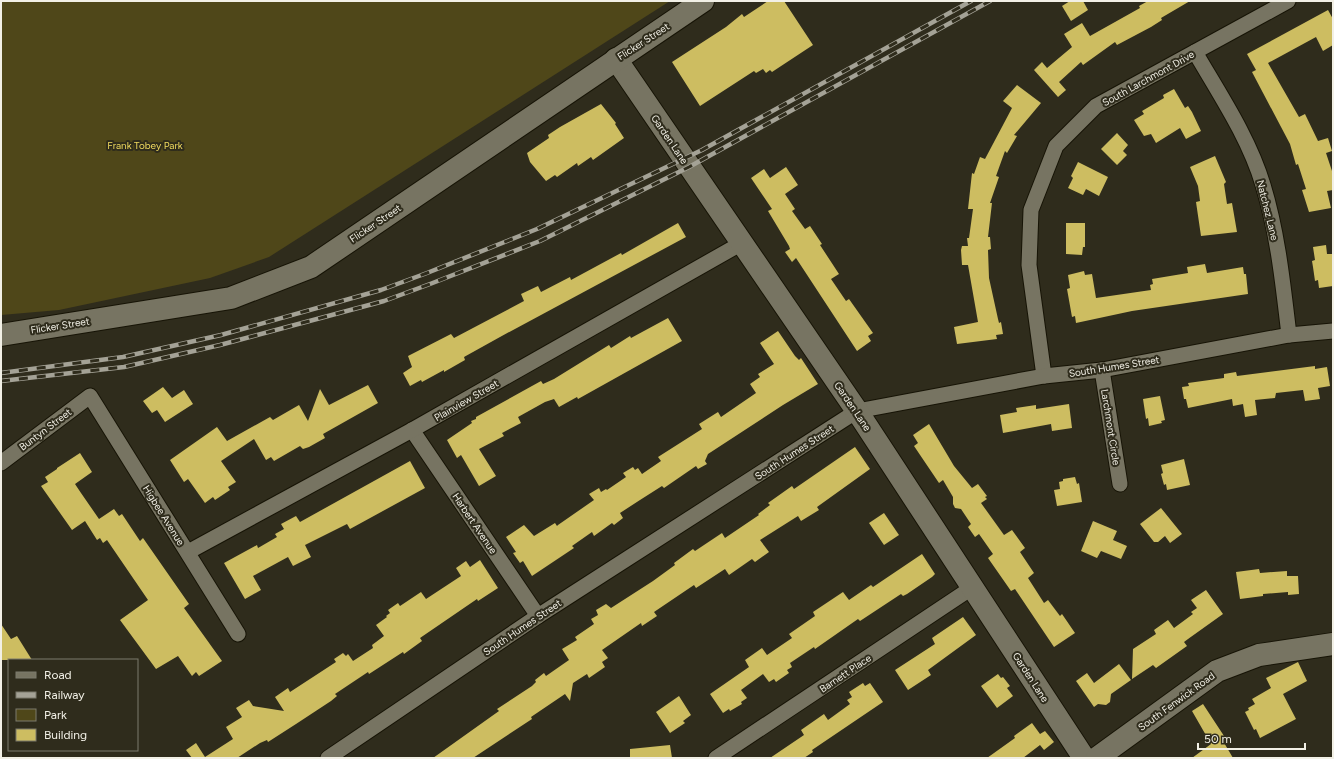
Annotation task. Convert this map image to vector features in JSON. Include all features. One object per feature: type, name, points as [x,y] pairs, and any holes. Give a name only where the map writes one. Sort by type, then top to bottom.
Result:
[{"type":"street","name":"Flicker Street","points":[[1,335],[231,298],[311,267],[703,1]]},
{"type":"street","name":"South Larchmont Drive","points":[[1044,376],[1029,265],[1031,210],[1056,146],[1096,106],[1288,1]]},
{"type":"street","name":"Natchez Lane","points":[[1195,52],[1239,129],[1263,184],[1276,232],[1289,335]]},
{"type":"street","name":"Garden Lane","points":[[616,59],[857,412],[1084,758]]},
{"type":"street","name":"Plainview Street","points":[[188,552],[412,430],[742,243]]},
{"type":"street","name":"South Humes Street","points":[[328,758],[538,616],[857,412],[1044,376],[1102,370],[1289,335],[1333,331]]},
{"type":"street","name":"Larchmont Circle","points":[[1102,370],[1120,484]]},
{"type":"street","name":"Buntyn Street","points":[[1,463],[90,396]]},
{"type":"street","name":"Higbee Avenue","points":[[90,396],[238,634]]},
{"type":"street","name":"Harbert Avenue","points":[[412,430],[538,616]]},
{"type":"street","name":"Barnett Place","points":[[716,758],[973,587]]},
{"type":"street","name":"South Fenwick Road","points":[[1097,758],[1217,671],[1258,654],[1333,644]]},
{"type":"green space","name":"Frank Tobey Park","points":[[1,1],[670,1],[269,257],[210,278],[59,310],[1,315]]},
{"type":"building","points":[[768,1],[784,1],[813,45],[772,72],[770,70],[766,73],[763,69],[756,73],[754,71],[700,106],[672,62],[726,27],[742,14],[744,17]]},
{"type":"building","points":[[1070,1],[1083,1],[1088,10],[1071,21],[1062,6]]},
{"type":"building","points":[[1148,1],[1190,1],[1161,18],[1162,20],[1151,27],[1117,45],[1115,42],[1083,65],[1081,62],[1059,82],[1066,90],[1058,97],[1034,70],[1042,62],[1047,68],[1072,47],[1064,34],[1082,23],[1090,36],[1140,8],[1139,6]]},
{"type":"building","points":[[1328,10],[1333,19],[1333,45],[1323,51],[1316,37],[1268,63],[1299,117],[1305,114],[1318,141],[1328,138],[1332,151],[1326,153],[1333,174],[1333,190],[1327,191],[1331,208],[1309,212],[1302,190],[1306,189],[1298,164],[1296,165],[1290,144],[1252,72],[1256,70],[1247,54]]},
{"type":"building","points":[[1017,85],[1041,103],[1014,135],[1017,136],[1007,153],[1005,151],[996,176],[999,177],[990,203],[992,203],[988,237],[990,237],[991,249],[988,250],[989,278],[999,323],[1001,322],[1003,334],[996,335],[997,339],[957,344],[954,327],[978,322],[968,265],[962,265],[961,250],[962,246],[968,246],[967,238],[969,238],[973,209],[968,209],[972,173],[974,174],[980,157],[985,159],[1012,108],[1003,101]]},
{"type":"building","points":[[1174,89],[1185,108],[1188,106],[1192,112],[1201,131],[1186,139],[1180,128],[1156,143],[1151,134],[1144,136],[1134,120],[1144,114],[1142,111],[1164,98],[1163,95]]},
{"type":"building","points":[[601,104],[616,123],[615,124],[624,138],[593,160],[591,157],[578,166],[577,163],[557,177],[555,175],[546,181],[530,162],[527,153],[549,138],[548,135],[560,127]]},
{"type":"building","points":[[1117,133],[1128,145],[1123,151],[1127,155],[1117,165],[1101,149]]},
{"type":"building","points":[[1215,156],[1226,182],[1224,184],[1227,204],[1232,203],[1237,232],[1201,236],[1196,202],[1200,201],[1198,186],[1190,167]]},
{"type":"building","points":[[1078,162],[1108,177],[1099,196],[1086,189],[1083,195],[1068,188],[1073,178],[1071,176]]},
{"type":"building","points":[[786,167],[798,185],[785,194],[795,209],[792,211],[805,229],[810,226],[822,244],[820,245],[839,274],[831,279],[846,301],[849,299],[873,333],[868,336],[871,341],[857,351],[796,258],[792,262],[785,252],[790,249],[768,211],[772,209],[751,178],[764,169],[770,178]]},
{"type":"building","points":[[678,223],[686,237],[464,357],[465,360],[444,372],[444,370],[422,382],[421,380],[410,386],[403,373],[412,367],[408,356],[451,334],[454,338],[524,301],[521,294],[538,286],[541,292],[570,277],[571,280],[621,253],[622,255]]},
{"type":"building","points":[[1066,223],[1085,223],[1085,247],[1083,247],[1082,255],[1066,254]]},
{"type":"building","points":[[1326,245],[1327,254],[1333,254],[1333,286],[1319,288],[1318,280],[1315,281],[1312,261],[1315,260],[1313,247]]},
{"type":"building","points":[[1205,264],[1207,273],[1243,267],[1244,274],[1246,274],[1248,294],[1132,311],[1076,323],[1075,316],[1072,317],[1067,289],[1070,288],[1068,275],[1084,271],[1085,275],[1092,274],[1096,298],[1151,290],[1150,285],[1153,284],[1152,279],[1188,273],[1187,267]]},
{"type":"building","points":[[668,318],[682,341],[578,399],[577,397],[559,407],[554,399],[545,402],[518,417],[521,423],[502,433],[504,436],[479,449],[496,476],[479,486],[461,455],[457,458],[447,440],[472,423],[471,421],[476,419],[476,417],[541,381],[543,384],[554,379],[609,345],[611,348],[630,336],[631,338]]},
{"type":"building","points":[[778,331],[795,356],[799,360],[801,358],[818,384],[708,454],[705,461],[707,464],[698,469],[696,466],[664,488],[662,486],[640,500],[620,513],[623,518],[614,525],[612,523],[594,536],[592,532],[572,546],[574,548],[532,576],[523,561],[520,563],[513,553],[516,552],[506,537],[524,525],[534,536],[555,523],[557,526],[594,500],[589,494],[599,488],[601,492],[606,489],[607,490],[626,477],[623,473],[633,467],[635,470],[638,468],[642,474],[661,461],[658,457],[702,429],[699,424],[718,412],[721,417],[756,393],[750,384],[760,377],[758,374],[774,364],[760,343]]},
{"type":"building","points":[[1315,366],[1315,369],[1327,367],[1330,386],[1318,388],[1320,399],[1305,401],[1303,390],[1276,393],[1275,398],[1255,400],[1257,415],[1245,417],[1243,404],[1233,406],[1232,399],[1188,408],[1186,399],[1184,399],[1182,387],[1189,386],[1188,383],[1224,378],[1224,374],[1236,372],[1237,376]]},
{"type":"building","points":[[368,385],[378,403],[323,434],[325,438],[309,447],[303,449],[300,446],[274,461],[271,457],[266,460],[254,439],[221,461],[236,482],[228,487],[230,490],[215,500],[213,497],[205,503],[188,479],[184,482],[170,460],[217,427],[227,441],[270,417],[273,420],[299,405],[308,421],[320,389],[329,405]]},
{"type":"building","points":[[163,387],[172,398],[184,390],[193,404],[165,422],[157,410],[152,413],[143,401]]},
{"type":"building","points":[[1160,396],[1165,420],[1161,421],[1162,423],[1149,426],[1148,418],[1146,419],[1143,399]]},
{"type":"building","points":[[1069,404],[1072,428],[1052,431],[1051,424],[1003,433],[1000,415],[1017,412],[1016,408],[1036,405],[1036,409]]},
{"type":"building","points":[[929,424],[954,466],[972,488],[978,484],[987,496],[985,497],[987,499],[981,503],[1004,535],[1012,530],[1025,548],[1020,552],[1034,573],[1028,578],[1044,603],[1048,600],[1060,616],[1062,614],[1075,633],[1054,647],[1015,589],[1011,591],[988,558],[993,554],[979,534],[975,537],[968,527],[971,524],[961,509],[955,508],[953,504],[953,497],[943,480],[939,483],[914,446],[918,443],[913,435]]},
{"type":"building","points":[[855,447],[870,469],[817,507],[819,510],[801,521],[798,516],[760,540],[769,552],[755,562],[752,559],[729,575],[725,569],[696,588],[694,585],[654,612],[657,616],[642,626],[641,623],[602,650],[608,658],[602,662],[605,667],[589,678],[587,674],[573,683],[570,701],[565,694],[531,717],[532,719],[473,758],[433,758],[499,711],[497,709],[532,686],[536,682],[535,680],[544,673],[546,676],[569,660],[562,649],[577,640],[575,637],[594,624],[591,619],[598,615],[596,610],[606,604],[611,608],[653,581],[675,565],[674,563],[693,549],[695,551],[722,533],[725,538],[759,515],[758,514],[770,505],[768,503],[792,486],[794,489]]},
{"type":"building","points":[[80,453],[92,472],[75,484],[81,493],[99,519],[114,509],[119,516],[122,514],[140,541],[143,538],[189,604],[184,608],[222,661],[199,676],[196,672],[192,676],[178,656],[156,669],[120,620],[148,600],[107,540],[103,543],[100,538],[97,540],[85,521],[72,530],[41,486],[48,482],[45,477]]},
{"type":"building","points":[[1184,459],[1190,485],[1167,490],[1161,474],[1163,473],[1161,465]]},
{"type":"building","points":[[410,461],[425,488],[350,529],[347,524],[305,545],[311,557],[293,566],[288,557],[253,576],[261,590],[245,599],[224,563],[257,545],[258,548],[277,537],[275,534],[284,529],[281,524],[296,516],[300,522]]},
{"type":"building","points":[[1075,477],[1077,484],[1079,483],[1082,502],[1057,506],[1054,490],[1060,489],[1059,482],[1063,481],[1063,479]]},
{"type":"building","points":[[1161,508],[1182,534],[1170,543],[1165,536],[1158,542],[1154,542],[1140,524]]},
{"type":"building","points":[[884,513],[899,535],[884,545],[869,523]]},
{"type":"building","points":[[1093,521],[1117,531],[1113,540],[1127,546],[1121,559],[1101,551],[1097,558],[1081,551]]},
{"type":"building","points":[[922,554],[935,574],[932,577],[907,594],[903,596],[901,594],[860,621],[858,619],[815,649],[814,647],[790,663],[792,667],[787,670],[789,673],[776,682],[774,679],[769,682],[763,674],[741,690],[747,698],[741,702],[742,704],[723,713],[710,694],[749,667],[745,660],[762,648],[767,655],[792,638],[789,634],[815,616],[813,612],[843,592],[849,600],[871,585],[873,587]]},
{"type":"building","points":[[480,560],[498,588],[478,601],[477,599],[420,638],[422,641],[404,654],[403,652],[369,674],[368,672],[335,694],[337,696],[331,701],[296,724],[268,742],[267,740],[260,743],[237,758],[192,758],[186,750],[196,743],[205,757],[233,739],[226,727],[242,717],[236,708],[249,700],[253,706],[284,711],[275,697],[288,688],[290,692],[336,662],[334,659],[343,653],[346,656],[348,654],[353,661],[373,648],[372,645],[384,636],[376,625],[387,617],[386,616],[390,613],[388,610],[398,603],[400,606],[421,592],[426,599],[461,576],[456,568],[466,561],[470,567]]},
{"type":"building","points":[[1259,569],[1260,573],[1287,571],[1287,576],[1298,576],[1299,594],[1288,595],[1288,592],[1263,594],[1263,596],[1240,599],[1236,572]]},
{"type":"building","points":[[1206,590],[1223,614],[1184,642],[1187,646],[1156,668],[1153,665],[1132,679],[1133,649],[1156,634],[1154,630],[1168,620],[1174,628],[1193,614],[1191,612],[1197,608],[1191,600]]},
{"type":"building","points":[[963,617],[976,635],[928,670],[931,675],[908,690],[895,670],[935,644],[932,638]]},
{"type":"building","points":[[1,624],[11,639],[17,636],[31,659],[1,660]]},
{"type":"building","points":[[1298,662],[1307,681],[1283,694],[1296,719],[1260,738],[1245,712],[1249,710],[1248,708],[1255,704],[1252,699],[1271,688],[1266,678]]},
{"type":"building","points":[[1119,664],[1131,680],[1111,694],[1110,702],[1106,705],[1098,704],[1094,707],[1076,681],[1087,673],[1094,683]]},
{"type":"building","points":[[998,674],[1001,678],[1003,677],[1010,686],[1007,688],[1013,696],[997,708],[981,686]]},
{"type":"building","points":[[863,683],[865,686],[870,683],[883,702],[812,750],[813,752],[804,758],[770,758],[804,735],[801,730],[824,714],[828,720],[850,704],[847,700],[852,697],[849,692]]},
{"type":"building","points":[[679,696],[691,715],[683,721],[685,723],[670,733],[656,712]]},
{"type":"building","points":[[1203,704],[1226,739],[1223,741],[1233,758],[1192,758],[1211,744],[1192,711]]},
{"type":"building","points":[[1032,723],[1040,734],[1045,731],[1054,742],[1044,750],[1040,745],[1023,758],[987,758],[1015,738],[1014,736]]},
{"type":"building","points":[[670,745],[672,758],[630,758],[630,749]]},
{"type":"railway","points":[[1,373],[123,357],[221,335],[381,290],[427,273],[537,229],[702,150],[971,1]]},
{"type":"railway","points":[[1,381],[124,367],[220,345],[384,301],[430,284],[540,241],[689,167],[990,1]]}]
